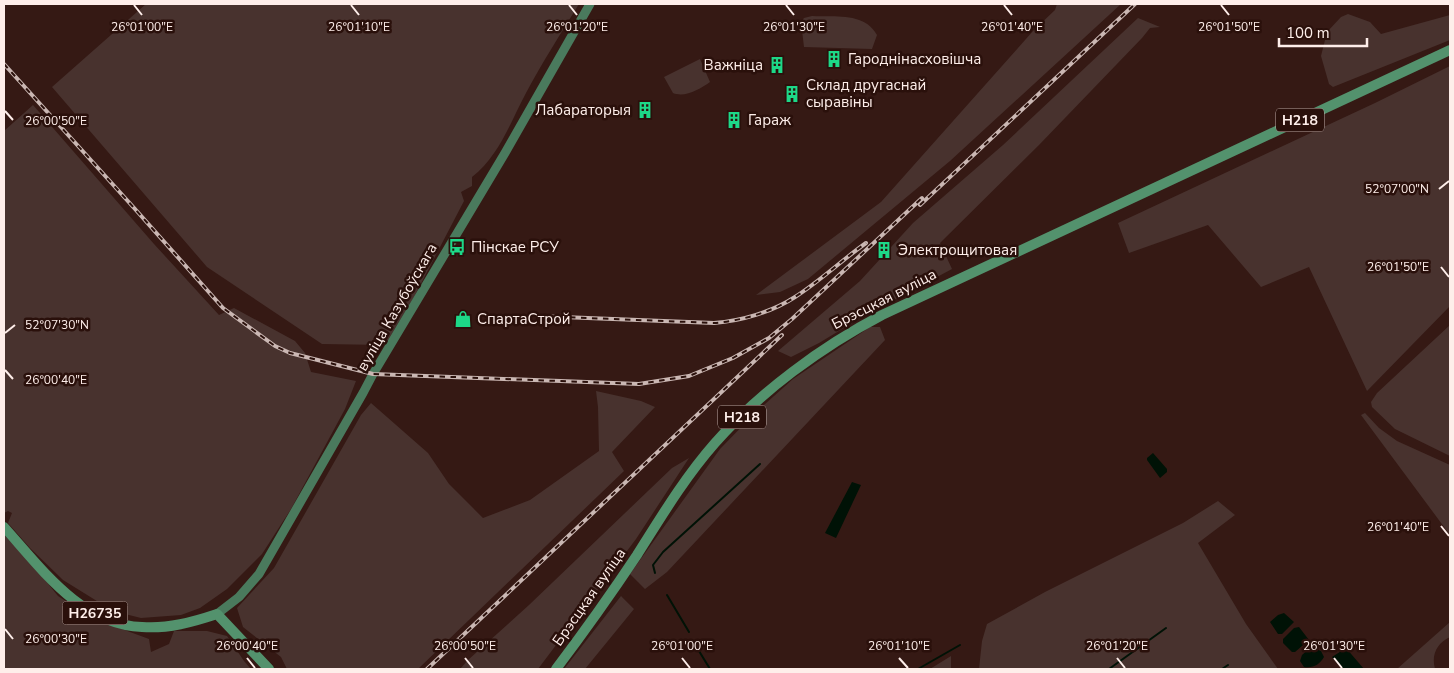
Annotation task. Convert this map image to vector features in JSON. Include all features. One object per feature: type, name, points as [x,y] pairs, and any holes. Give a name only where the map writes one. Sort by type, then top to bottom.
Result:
[{"type":"main road","name":"Брэсцкая вуліца","points":[[556,669],[615,588],[679,491],[714,444],[777,384],[820,351],[852,331],[899,306],[1450,50]]},
{"type":"main road","name":"Н26735","points":[[4,527],[66,593],[83,606],[108,619],[132,626],[162,627],[195,621],[217,614]]},
{"type":"main road","points":[[217,614],[269,669]]},
{"type":"street","name":"вуліца Казубоўскага","points":[[217,614],[239,597],[259,574],[373,374],[505,153],[590,4]]},
{"type":"shaded area","points":[[146,4],[579,4],[526,93],[497,149],[472,177],[472,186],[461,192],[464,201],[414,297],[385,345],[322,344],[207,267],[52,87]]},
{"type":"shaded area","points":[[1057,4],[1121,4],[950,161],[808,279],[780,292],[756,295],[881,202],[1033,31],[1055,10]]},
{"type":"shaded area","points":[[1348,14],[1370,22],[1381,34],[1450,15],[1450,40],[1333,87],[1329,84],[1321,56],[1327,32],[1341,17]]},
{"type":"shaded area","points":[[812,16],[848,17],[865,22],[877,35],[872,49],[804,47],[801,22],[804,18]]},
{"type":"shaded area","points":[[1138,18],[1160,27],[1150,28],[1039,145],[940,243],[952,269],[791,357],[778,351],[860,281],[913,223],[1003,145]]},
{"type":"shaded area","points":[[700,59],[710,82],[687,94],[673,93],[664,77]]},
{"type":"shaded area","points":[[1450,66],[1450,306],[1367,391],[1309,267],[1261,287],[1208,225],[1129,253],[1118,223]]},
{"type":"shaded area","points":[[33,105],[154,244],[219,315],[234,308],[295,341],[305,353],[311,372],[356,381],[345,409],[291,509],[262,554],[227,589],[200,608],[181,615],[141,618],[113,611],[63,580],[30,548],[8,523],[12,513],[8,511],[4,513],[4,131]]},
{"type":"shaded area","points":[[1450,325],[1450,456],[1395,429],[1372,407],[1371,402],[1377,393]]},
{"type":"shaded area","points":[[870,327],[880,327],[885,340],[667,572],[645,589],[630,574],[720,449],[755,413],[793,379]]},
{"type":"shaded area","points":[[596,391],[641,401],[655,407],[612,452],[624,471],[418,669],[287,669],[281,657],[243,627],[237,608],[274,568],[361,415],[371,403],[428,453],[449,484],[483,518],[530,500],[599,451]]},
{"type":"shaded area","points":[[1365,413],[1379,428],[1397,441],[1450,465],[1450,535],[1361,415]]},
{"type":"shaded area","points":[[1153,453],[1167,469],[1167,472],[1160,478],[1147,460]]},
{"type":"shaded area","points":[[689,458],[636,539],[538,669],[460,669],[672,468]]},
{"type":"shaded area","points":[[852,482],[861,485],[836,538],[825,533]]},
{"type":"shaded area","points":[[1218,501],[1235,515],[1198,543],[1246,624],[1278,669],[979,669],[982,641],[987,624],[1045,592],[1183,523]]},
{"type":"shaded area","points":[[4,535],[24,554],[58,596],[92,618],[149,639],[151,652],[169,644],[174,631],[207,631],[227,636],[251,669],[4,669]]},
{"type":"shaded area","points":[[621,596],[634,609],[585,669],[564,669]]},
{"type":"shaded area","points":[[1284,613],[1294,622],[1282,634],[1278,634],[1270,622],[1278,615]]},
{"type":"shaded area","points":[[1450,622],[1450,637],[1438,646],[1436,650],[1434,659],[1435,669],[1397,669]]},
{"type":"shaded area","points":[[1299,627],[1309,640],[1295,652],[1292,652],[1283,643],[1283,639],[1294,628]]},
{"type":"shaded area","points":[[1311,647],[1321,651],[1324,657],[1316,665],[1304,667],[1300,661],[1302,655]]},
{"type":"shaded area","points":[[1346,648],[1364,669],[1342,669],[1332,657]]},
{"type":"shaded area","points":[[951,656],[951,669],[930,669]]},
{"type":"waterway","points":[[655,573],[653,565],[663,552],[760,464]]},
{"type":"waterway","points":[[667,595],[689,632]]},
{"type":"waterway","points":[[1109,669],[1166,628]]},
{"type":"waterway","points":[[918,669],[960,645]]},
{"type":"waterway","points":[[699,651],[710,669]]},
{"type":"waterway","points":[[1222,669],[1228,665]]},
{"type":"railway","points":[[920,205],[1135,4]]},
{"type":"railway","points":[[4,64],[223,308],[275,346],[290,353],[373,374],[639,384],[689,376],[733,358],[769,338],[792,319],[922,198]]},
{"type":"railway","points":[[537,316],[714,323],[745,318],[776,307],[795,297],[866,243]]},
{"type":"railway","points":[[427,669],[782,335]]},
{"type":"place","name":"Гароднінасховішча","points":[[834,59]]},
{"type":"place","name":"Важніца","points":[[777,65]]},
{"type":"place","name":"Склад другаснай сыравіны","points":[[792,94]]},
{"type":"place","name":"Лабараторыя","points":[[645,110]]},
{"type":"place","name":"Гараж","points":[[734,120]]},
{"type":"place","name":"Пінскае РСУ","points":[[457,247]]},
{"type":"place","name":"Электрощитовая","points":[[884,250]]},
{"type":"place","name":"СпартаСтрой","points":[[463,319]]}]
